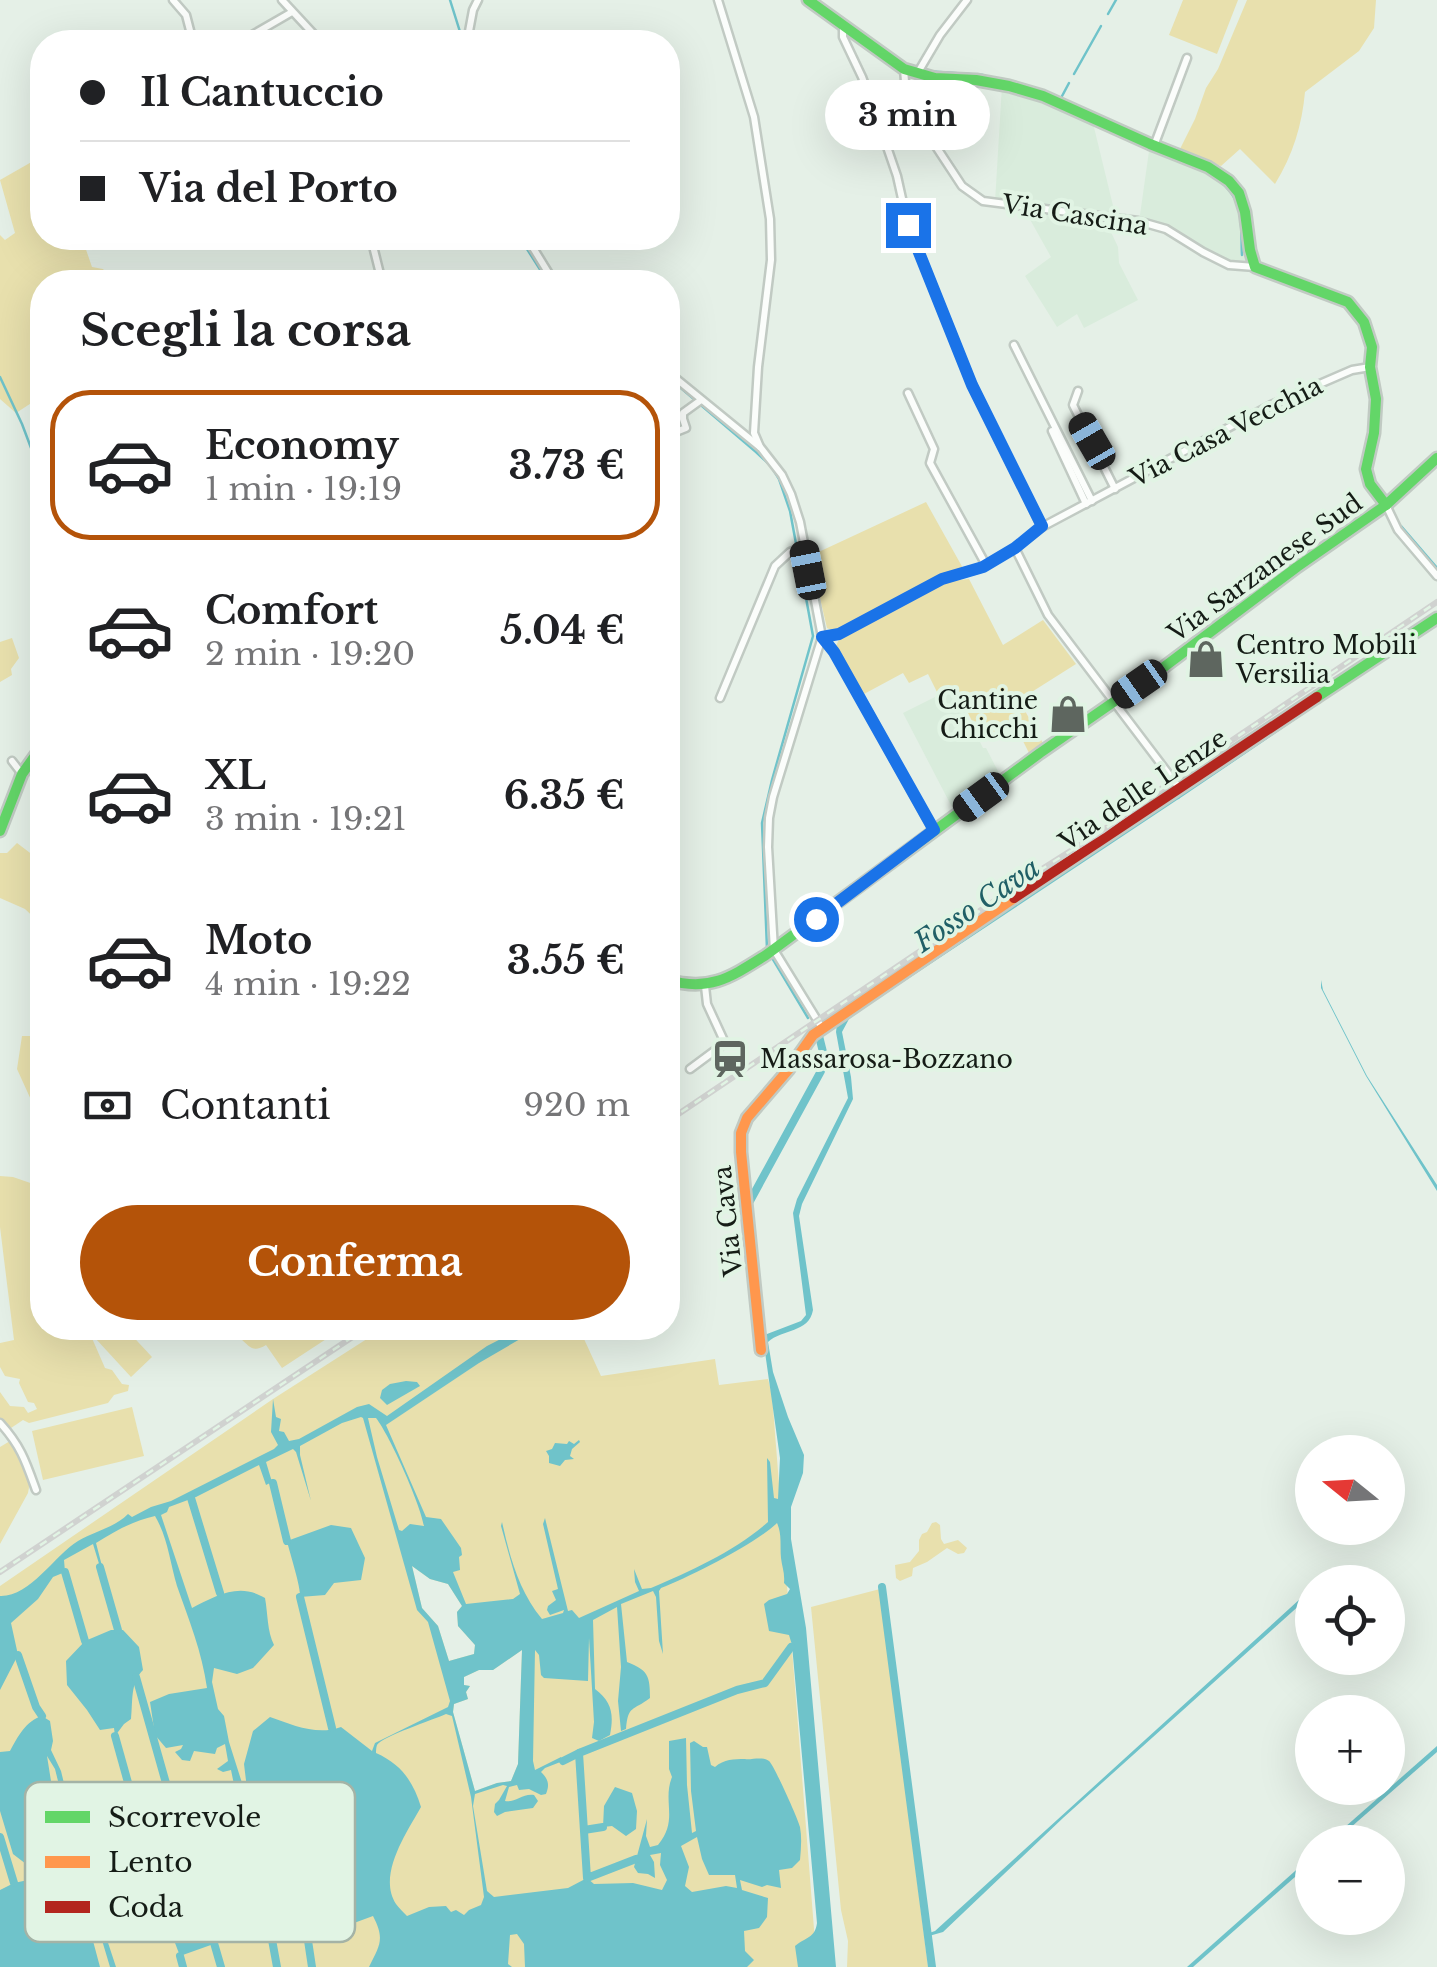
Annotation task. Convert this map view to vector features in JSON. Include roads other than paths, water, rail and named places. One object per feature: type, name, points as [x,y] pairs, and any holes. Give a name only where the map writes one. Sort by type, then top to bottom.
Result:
[{"type":"street","points":[[173,0],[186,15],[190,30]]},
{"type":"street","points":[[282,0],[309,30]]},
{"type":"street","points":[[469,30],[478,0]]},
{"type":"street","points":[[718,0],[754,117],[770,219],[771,260],[754,433],[792,494],[800,548],[822,637],[934,830]]},
{"type":"street","points":[[808,0],[904,69],[935,78],[1009,86],[1044,96],[1208,167],[1229,181],[1239,193],[1245,212],[1255,267],[1348,302],[1364,322],[1372,348],[1370,367],[1376,399],[1366,470],[1370,484],[1398,530],[1437,576]]},
{"type":"street","points":[[917,74],[966,0]]},
{"type":"street","points":[[261,30],[292,12]]},
{"type":"street","points":[[842,25],[843,37],[898,176],[906,221],[972,385],[1042,526]]},
{"type":"street","points":[[1154,146],[1187,58]]},
{"type":"street","name":"Via Cascina","points":[[904,69],[912,110],[962,186],[982,201],[1138,221],[1166,229],[1229,265],[1255,267]]},
{"type":"street","points":[[1014,345],[1089,502]]},
{"type":"street","name":"Via Casa Vecchia","points":[[822,637],[839,634],[942,579],[986,565],[1042,526],[1271,404],[1352,370],[1370,367]]},
{"type":"street","points":[[680,384],[698,403],[761,448]]},
{"type":"street","points":[[1078,391],[1074,405],[1115,488]]},
{"type":"street","points":[[908,393],[934,449],[930,462],[986,565]]},
{"type":"street","points":[[680,430],[686,428],[683,413],[698,403]]},
{"type":"street","points":[[1052,430],[1089,502]]},
{"type":"street","name":"Via Sarzanese Sud","points":[[705,986],[729,978],[770,952],[1386,505],[1437,458]]},
{"type":"street","points":[[720,698],[775,566],[800,548]]},
{"type":"street","points":[[1015,548],[1048,615],[1180,788]]},
{"type":"street","name":"Via delle Lenze","points":[[822,1028],[1437,618]]},
{"type":"street","points":[[822,637],[769,818],[768,847],[770,952],[822,1028]]},
{"type":"street","points":[[12,761],[22,774]]},
{"type":"street","points":[[0,831],[30,763]]},
{"type":"street","points":[[680,984],[705,986],[707,1004],[726,1043],[690,1068]]},
{"type":"street","name":"Via Cava","points":[[761,1350],[741,1133],[747,1118],[812,1035],[822,1028]]},
{"type":"street","points":[[0,1424],[26,1459],[36,1490]]},
{"type":"water","points":[[1178,795],[1180,798],[858,1012],[842,1032],[853,1099],[799,1216],[813,1310],[801,1327],[768,1342],[773,1372],[804,1455],[803,1473],[791,1507],[791,1539],[806,1628],[836,1967],[798,1967],[795,1946],[812,1934],[817,1923],[792,1645],[789,1635],[769,1631],[764,1604],[790,1589],[784,1583],[777,1523],[722,1559],[661,1588],[663,1654],[653,1591],[621,1604],[627,1662],[644,1671],[650,1690],[650,1698],[630,1712],[626,1729],[621,1731],[618,1701],[621,1667],[617,1607],[593,1620],[595,1689],[605,1699],[611,1715],[610,1735],[599,1741],[592,1738],[589,1638],[588,1681],[544,1678],[535,1650],[535,1770],[561,1757],[563,1761],[541,1772],[548,1782],[546,1794],[519,1790],[517,1785],[509,1787],[505,1801],[534,1795],[538,1801],[533,1808],[497,1816],[495,1804],[507,1786],[503,1785],[475,1794],[473,1806],[487,1891],[494,1897],[568,1888],[587,1878],[594,1884],[633,1883],[662,1890],[667,1880],[660,1865],[661,1853],[650,1855],[655,1878],[638,1873],[634,1867],[647,1819],[650,1847],[658,1845],[668,1827],[672,1777],[669,1741],[686,1738],[692,1833],[696,1831],[690,1743],[707,1747],[715,1767],[733,1759],[769,1761],[800,1827],[800,1860],[792,1868],[779,1870],[781,1888],[740,1880],[742,1890],[768,1898],[767,1917],[759,1928],[744,1931],[745,1951],[754,1960],[747,1967],[525,1967],[524,1944],[517,1934],[510,1935],[508,1964],[512,1967],[369,1967],[380,1942],[373,1916],[355,1923],[355,1782],[246,1782],[244,1764],[253,1731],[270,1717],[314,1730],[341,1727],[372,1751],[375,1743],[448,1707],[450,1701],[428,1622],[417,1610],[361,1417],[300,1446],[311,1501],[293,1449],[266,1462],[272,1482],[266,1485],[259,1465],[169,1507],[161,1515],[192,1608],[237,1591],[265,1598],[274,1645],[253,1668],[237,1674],[214,1668],[212,1682],[242,1782],[233,1782],[231,1770],[217,1769],[228,1761],[225,1744],[215,1754],[194,1751],[190,1761],[182,1760],[175,1752],[183,1745],[166,1748],[155,1735],[150,1702],[169,1694],[207,1688],[166,1542],[155,1516],[96,1543],[100,1567],[93,1544],[64,1560],[65,1572],[53,1577],[38,1599],[11,1623],[18,1655],[0,1690],[0,1596],[11,1595],[32,1583],[78,1541],[128,1514],[132,1517],[171,1501],[274,1449],[278,1445],[271,1432],[273,1399],[276,1417],[281,1419],[279,1431],[289,1441],[357,1407],[369,1404],[387,1416],[499,1340],[518,1340],[386,1425],[426,1517],[441,1519],[461,1548],[460,1570],[453,1572],[466,1604],[513,1599],[520,1594],[502,1522],[516,1574],[542,1619],[564,1610],[550,1615],[547,1610],[556,1600],[552,1591],[558,1589],[543,1524],[545,1518],[568,1611],[579,1618],[639,1591],[634,1569],[642,1589],[651,1588],[697,1567],[768,1522],[767,1458],[774,1498],[778,1499],[780,1458],[764,1345],[767,1334],[801,1321],[806,1315],[793,1213],[848,1098],[837,1024]],"holes":[[[368,1418],[376,1418],[389,1439],[424,1526],[410,1524],[399,1530]],[[412,1566],[430,1579],[448,1584],[462,1606],[457,1612],[458,1626],[475,1645],[474,1654],[449,1661],[438,1626],[422,1608]],[[522,1650],[518,1764],[511,1781],[475,1791],[454,1704],[468,1699],[466,1692],[470,1686],[464,1685],[464,1677],[479,1670],[493,1670]],[[446,1714],[452,1716],[471,1797],[484,1897],[481,1905],[464,1915],[456,1910],[451,1912],[446,1906],[429,1907],[407,1916],[396,1904],[390,1880],[396,1854],[421,1807],[405,1774],[376,1753],[377,1746],[388,1737]],[[697,1837],[709,1875],[735,1875],[737,1888],[692,1892],[685,1886],[689,1867],[681,1846]]]},
{"type":"water","points":[[1321,980],[1367,1076],[1437,1185],[1437,1191],[1366,1076],[1321,988]]},
{"type":"water","points":[[406,1381],[420,1386],[387,1405],[380,1398],[382,1390],[390,1384]]},
{"type":"water","points":[[579,1440],[570,1456],[574,1459],[565,1460],[560,1466],[549,1463],[546,1451],[555,1443],[574,1444]]},
{"type":"water","points":[[331,1525],[351,1528],[365,1558],[361,1580],[334,1583],[325,1595],[300,1597],[287,1541]]},
{"type":"water","points":[[1295,1603],[1295,1609],[943,1932],[929,1936]]},
{"type":"water","points":[[111,1630],[123,1630],[139,1647],[143,1670],[134,1687],[131,1719],[115,1736],[114,1728],[100,1730],[67,1685],[66,1661],[85,1641]]},
{"type":"water","points":[[42,1716],[50,1721],[51,1750],[64,1782],[58,1782],[47,1756],[51,1782],[25,1782],[25,1863],[13,1854],[0,1811],[0,1752],[10,1751],[31,1721]]},
{"type":"water","points":[[1437,1746],[1437,1752],[1405,1780],[1405,1774]]},
{"type":"water","points":[[615,1787],[632,1793],[637,1811],[636,1829],[626,1836],[612,1826],[603,1827],[604,1806]]},
{"type":"water","points":[[1370,1805],[1376,1805],[1353,1825],[1347,1825]]},
{"type":"water","points":[[1295,1871],[1295,1877],[1193,1967],[1187,1967]]},
{"type":"water","points":[[25,1881],[25,1942],[93,1942],[100,1967],[0,1967],[0,1890]]},
{"type":"water","points":[[103,1942],[108,1942],[116,1967],[110,1967]]},
{"type":"water","points":[[175,1942],[219,1942],[180,1956]]},
{"type":"waterway","name":"Fosso Cava","points":[[450,0],[459,30]]},
{"type":"waterway","points":[[1108,14],[1116,0]]},
{"type":"waterway","points":[[1074,74],[1101,26]]},
{"type":"waterway","points":[[925,71],[983,75]]},
{"type":"waterway","points":[[1061,98],[1069,83]]},
{"type":"waterway","points":[[1016,93],[1056,105]]},
{"type":"waterway","name":"Fosso Cava","points":[[1159,152],[1216,178],[1233,195],[1241,218],[1242,255]]},
{"type":"waterway","name":"Fosso Cava","points":[[528,250],[540,270]]},
{"type":"waterway","points":[[0,377],[30,445]]},
{"type":"waterway","name":"Fosso Cava","points":[[680,387],[756,452],[779,479],[790,511],[813,636],[762,823],[767,949]]},
{"type":"waterway","name":"Fosso Cava","points":[[1401,526],[1437,568]]},
{"type":"waterway","name":"Fosso Cava","points":[[1178,798],[1411,640]]},
{"type":"waterway","name":"Fosso Cava","points":[[771,956],[808,1018]]},
{"type":"waterway","points":[[750,1201],[821,1071],[823,1052],[819,1036]]},
{"type":"waterway","points":[[273,1483],[287,1541]]},
{"type":"waterway","points":[[191,1498],[220,1593]]},
{"type":"waterway","points":[[100,1567],[118,1630]]},
{"type":"waterway","points":[[65,1572],[85,1641]]},
{"type":"waterway","points":[[882,1587],[932,1967]]},
{"type":"waterway","points":[[300,1597],[332,1728]]},
{"type":"waterway","points":[[636,1859],[587,1878],[579,1753],[737,1690],[765,1683],[791,1647]]},
{"type":"waterway","points":[[18,1655],[42,1716]]},
{"type":"waterway","points":[[136,1677],[166,1782]]},
{"type":"waterway","points":[[115,1736],[128,1782]]},
{"type":"waterway","points":[[563,1761],[579,1753]]},
{"type":"waterway","points":[[584,1830],[603,1827]]},
{"type":"waterway","points":[[0,1837],[14,1883]]},
{"type":"waterway","points":[[272,1942],[277,1967]]},
{"type":"waterway","points":[[308,1942],[312,1967]]},
{"type":"waterway","points":[[214,1943],[221,1967]]},
{"type":"waterway","points":[[180,1956],[183,1967]]},
{"type":"railway","points":[[680,1113],[1437,602]]},
{"type":"railway","points":[[0,1572],[348,1340]]},
{"type":"place","name":"Centro Mobili Versilia","points":[[1206,659]]},
{"type":"place","name":"Cantine Chicchi","points":[[1068,714]]},
{"type":"place","name":"Massarosa-Bozzano","points":[[730,1059]]}]
